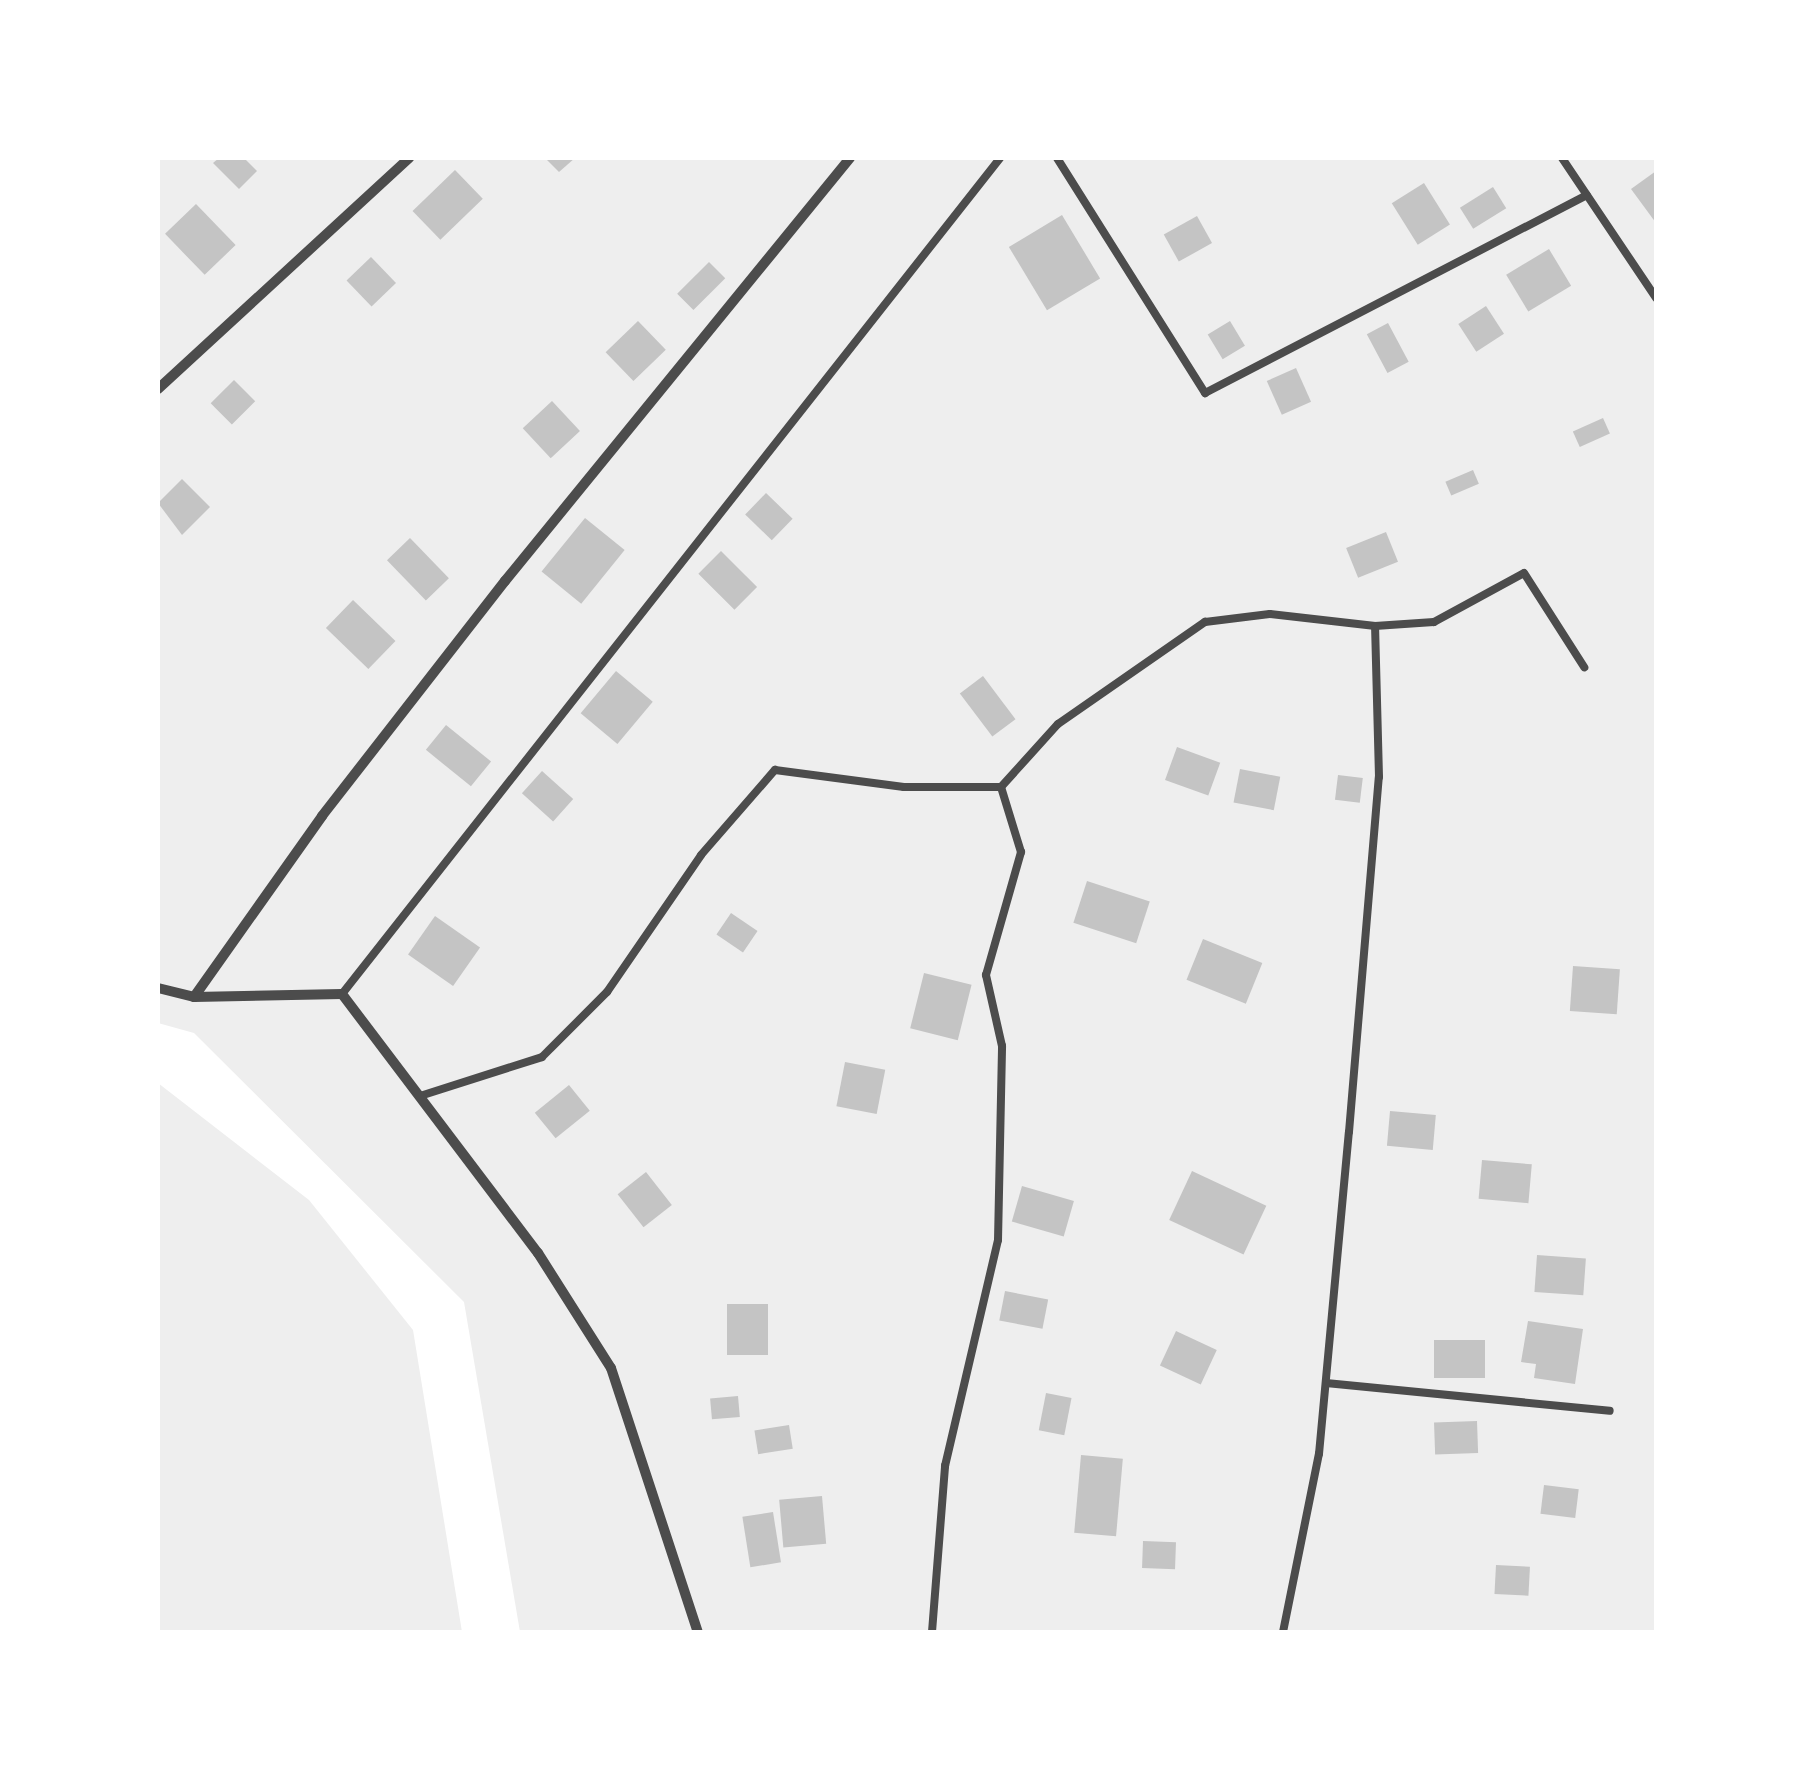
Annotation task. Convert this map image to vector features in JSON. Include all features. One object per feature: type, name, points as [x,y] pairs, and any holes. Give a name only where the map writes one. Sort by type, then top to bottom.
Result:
[{"type":"street","points":[[158,389],[409,158]]},
{"type":"street","points":[[194,997],[322,816],[493,597],[850,158]]},
{"type":"street","points":[[158,988],[194,997],[342,994],[538,1253],[611,1368],[698,1632]]},
{"type":"lane","points":[[342,994],[1000,158]]},
{"type":"lane","points":[[1057,158],[1205,393],[1587,195]]},
{"type":"lane","points":[[1562,158],[1656,298]]},
{"type":"lane","points":[[420,1096],[542,1057],[608,992],[701,856],[775,770],[904,787],[1000,787],[1058,724],[1205,622],[1270,614],[1375,626],[1434,622],[1524,573],[1584,667]]},
{"type":"lane","points":[[1283,1632],[1319,1454],[1326,1383],[1380,776],[1375,626]]},
{"type":"lane","points":[[932,1632],[945,1466],[998,1240],[1002,1046],[986,975],[1021,852],[1000,787]]},
{"type":"lane","points":[[1326,1383],[1610,1411]]},
{"type":"shaded area","points":[[158,158],[1656,158],[1656,1632],[520,1632],[464,1302],[194,1033],[158,1023]]},
{"type":"shaded area","points":[[158,1083],[309,1200],[413,1330],[462,1632],[158,1632]]},
{"type":"building","points":[[219,158],[244,158],[257,171],[239,189],[213,163]]},
{"type":"building","points":[[545,158],[575,158],[559,172]]},
{"type":"building","points":[[455,170],[483,199],[440,240],[413,211]]},
{"type":"building","points":[[1656,171],[1656,223],[1631,189]]},
{"type":"building","points":[[1424,183],[1450,225],[1418,245],[1392,203]]},
{"type":"building","points":[[1493,187],[1506,208],[1473,229],[1460,208]]},
{"type":"building","points":[[196,204],[236,245],[205,275],[165,234]]},
{"type":"building","points":[[1062,215],[1100,278],[1047,310],[1009,247]]},
{"type":"building","points":[[1197,216],[1212,243],[1179,262],[1164,234]]},
{"type":"building","points":[[1549,249],[1571,286],[1528,312],[1506,275]]},
{"type":"building","points":[[371,257],[396,283],[372,307],[347,281]]},
{"type":"building","points":[[709,262],[725,278],[693,310],[677,294]]},
{"type":"building","points":[[1486,306],[1504,334],[1476,352],[1458,324]]},
{"type":"building","points":[[638,321],[666,350],[633,381],[606,352]]},
{"type":"building","points":[[1230,321],[1245,346],[1223,359],[1208,334]]},
{"type":"building","points":[[1388,323],[1409,362],[1387,373],[1367,334]]},
{"type":"building","points":[[1296,368],[1311,402],[1282,415],[1267,381]]},
{"type":"building","points":[[234,380],[255,401],[232,425],[211,403]]},
{"type":"building","points":[[552,401],[580,431],[551,458],[523,428]]},
{"type":"building","points":[[1603,418],[1610,434],[1580,447],[1573,431]]},
{"type":"building","points":[[1473,470],[1479,484],[1451,496],[1445,482]]},
{"type":"building","points":[[182,479],[210,507],[182,535],[158,503]]},
{"type":"building","points":[[766,493],[793,519],[772,540],[745,515]]},
{"type":"building","points":[[585,518],[625,550],[581,604],[542,572]]},
{"type":"building","points":[[1386,532],[1398,562],[1358,578],[1346,548]]},
{"type":"building","points":[[410,538],[449,578],[426,601],[387,560]]},
{"type":"building","points":[[721,551],[757,587],[734,610],[698,574]]},
{"type":"building","points":[[353,600],[395,641],[368,669],[326,628]]},
{"type":"building","points":[[616,671],[653,702],[617,744],[581,713]]},
{"type":"building","points":[[983,676],[1015,719],[992,737],[960,693]]},
{"type":"building","points":[[446,725],[491,762],[471,786],[426,750]]},
{"type":"building","points":[[1177,747],[1220,763],[1208,796],[1165,780]]},
{"type":"building","points":[[1240,769],[1280,777],[1274,810],[1234,802]]},
{"type":"building","points":[[542,771],[573,799],[553,821],[522,793]]},
{"type":"building","points":[[1338,775],[1363,778],[1360,803],[1335,800]]},
{"type":"building","points":[[1087,881],[1150,901],[1136,943],[1073,923]]},
{"type":"building","points":[[731,913],[758,931],[743,952],[716,935]]},
{"type":"building","points":[[435,916],[480,948],[453,986],[408,955]]},
{"type":"building","points":[[1203,939],[1262,963],[1246,1004],[1187,980]]},
{"type":"building","points":[[1573,966],[1620,969],[1617,1014],[1570,1011]]},
{"type":"building","points":[[924,973],[972,985],[958,1040],[910,1028]]},
{"type":"building","points":[[845,1062],[885,1070],[877,1114],[836,1106]]},
{"type":"building","points":[[569,1085],[590,1111],[556,1138],[535,1113]]},
{"type":"building","points":[[1390,1111],[1436,1115],[1433,1150],[1387,1146]]},
{"type":"building","points":[[1482,1160],[1532,1164],[1528,1203],[1479,1199]]},
{"type":"building","points":[[1192,1171],[1266,1206],[1243,1255],[1169,1220]]},
{"type":"building","points":[[646,1172],[672,1205],[643,1227],[618,1194]]},
{"type":"building","points":[[1022,1186],[1074,1201],[1064,1236],[1012,1222]]},
{"type":"building","points":[[1537,1255],[1586,1258],[1583,1295],[1534,1292]]},
{"type":"building","points":[[1005,1291],[1048,1299],[1042,1329],[999,1320]]},
{"type":"building","points":[[727,1304],[768,1304],[768,1355],[727,1355]]},
{"type":"building","points":[[1528,1321],[1583,1329],[1575,1384],[1534,1378],[1536,1364],[1521,1362]]},
{"type":"building","points":[[1176,1331],[1217,1350],[1201,1384],[1160,1365]]},
{"type":"building","points":[[1434,1340],[1485,1340],[1485,1378],[1434,1378]]},
{"type":"building","points":[[1046,1393],[1072,1398],[1064,1435],[1039,1430]]},
{"type":"building","points":[[738,1396],[740,1417],[712,1419],[710,1398]]},
{"type":"building","points":[[1477,1421],[1478,1453],[1435,1454],[1434,1423]]},
{"type":"building","points":[[789,1425],[793,1449],[758,1454],[754,1430]]},
{"type":"building","points":[[1081,1455],[1123,1459],[1116,1536],[1074,1533]]},
{"type":"building","points":[[1544,1485],[1579,1489],[1575,1518],[1540,1514]]},
{"type":"building","points":[[822,1496],[826,1544],[783,1548],[779,1500]]},
{"type":"building","points":[[773,1512],[781,1562],[750,1567],[742,1517]]},
{"type":"building","points":[[1143,1541],[1176,1542],[1175,1569],[1142,1568]]},
{"type":"building","points":[[1496,1565],[1530,1567],[1528,1596],[1494,1594]]}]
